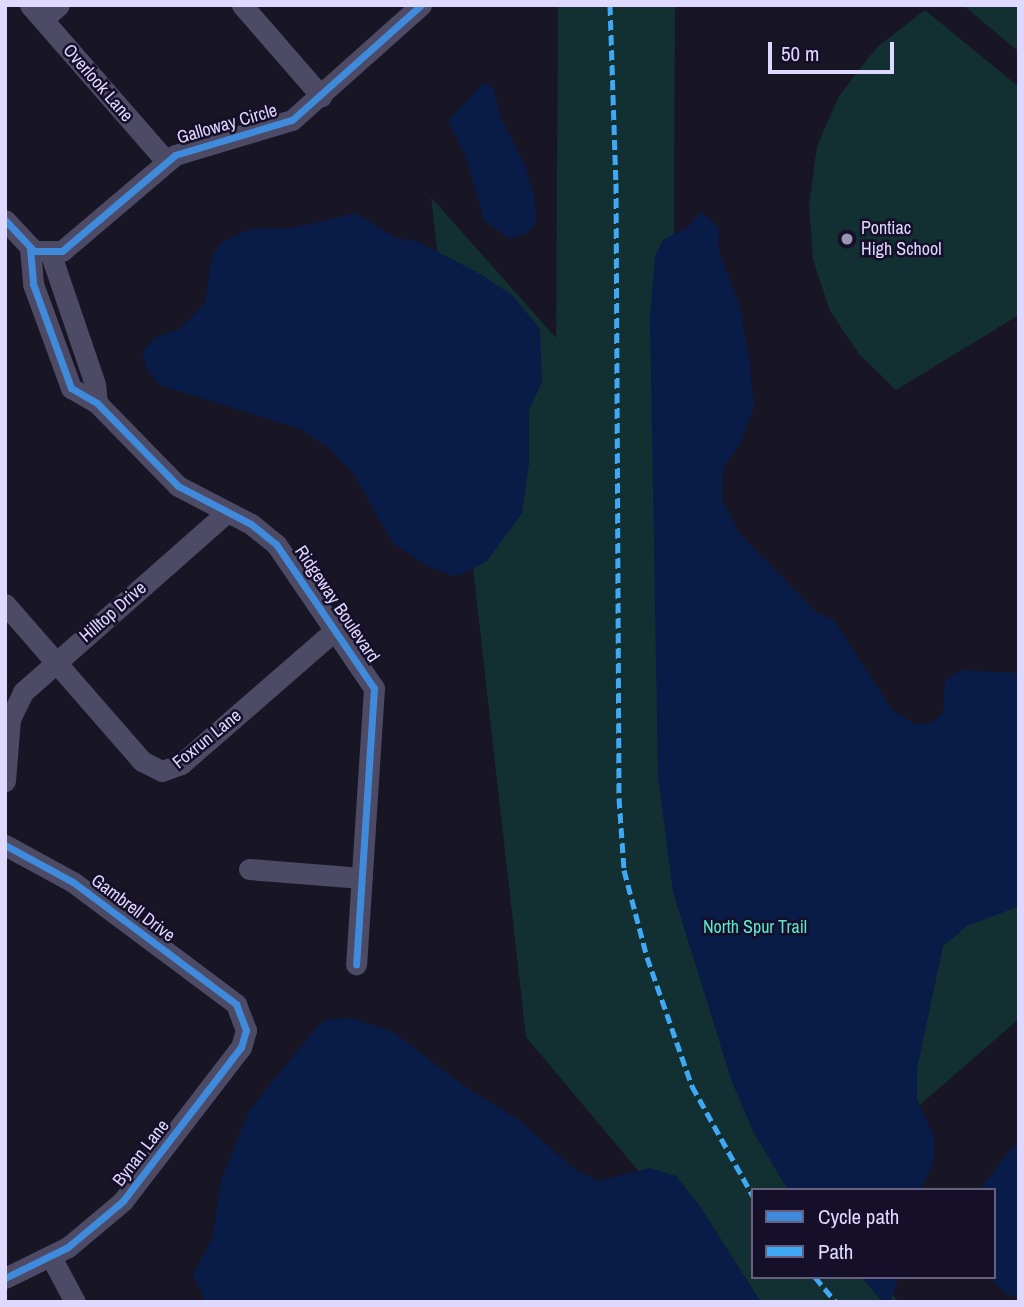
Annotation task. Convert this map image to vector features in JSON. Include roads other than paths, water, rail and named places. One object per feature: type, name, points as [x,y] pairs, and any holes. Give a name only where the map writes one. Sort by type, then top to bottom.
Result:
[{"type":"street","points":[[37,12],[59,5]]},
{"type":"street","points":[[242,5],[321,96]]},
{"type":"street","name":"Galloway Circle","points":[[51,255],[67,248],[166,161],[186,150],[278,128],[321,96],[421,5]]},
{"type":"street","name":"Overlook Lane","points":[[37,12],[166,161]]},
{"type":"street","points":[[5,220],[30,248],[51,255],[95,384],[97,403]]},
{"type":"street","name":"Ridgeway Boulevard","points":[[30,248],[33,284],[65,379],[79,396],[97,403],[166,476],[260,530],[281,550],[335,630],[376,698],[356,964]]},
{"type":"street","name":"Hilltop Drive","points":[[5,781],[8,723],[23,692],[227,512]]},
{"type":"street","points":[[5,604],[56,662]]},
{"type":"street","name":"Foxrun Lane","points":[[56,662],[146,765],[167,771],[181,764],[335,630]]},
{"type":"street","name":"Gambrell Drive","points":[[5,845],[73,882],[236,1004]]},
{"type":"street","points":[[248,869],[362,878]]},
{"type":"street","name":"Bynan Lane","points":[[5,1279],[51,1257],[88,1233],[123,1202],[241,1047],[246,1023],[236,1004]]},
{"type":"street","points":[[51,1257],[75,1302]]},
{"type":"water","points":[[483,83],[493,88],[502,121],[525,165],[535,199],[536,223],[525,234],[509,239],[484,220],[466,157],[448,121]]},
{"type":"water","points":[[701,211],[719,228],[719,252],[739,302],[750,364],[754,407],[740,444],[723,468],[722,500],[740,534],[816,612],[834,620],[892,710],[913,723],[930,724],[943,713],[945,680],[962,670],[1019,673],[1019,906],[967,926],[943,946],[917,1069],[917,1100],[934,1136],[934,1162],[922,1188],[787,1188],[754,1133],[732,1082],[673,892],[658,776],[650,316],[655,256],[663,240],[688,227]]},
{"type":"water","points":[[356,213],[396,238],[417,241],[480,274],[512,295],[540,329],[542,382],[529,410],[529,463],[522,513],[487,561],[462,574],[452,576],[427,566],[393,543],[353,473],[330,449],[300,429],[159,385],[146,367],[142,352],[156,337],[180,329],[205,303],[212,255],[222,242],[249,229],[293,228]]},
{"type":"water","points":[[350,1018],[392,1031],[464,1086],[518,1119],[572,1167],[598,1181],[650,1168],[676,1176],[699,1205],[761,1302],[206,1302],[193,1275],[213,1236],[221,1180],[248,1112],[318,1026],[326,1020]]},
{"type":"water","points":[[1019,1139],[1019,1299],[1004,1293],[992,1279],[996,1279],[996,1188],[981,1188]]},
{"type":"water","points":[[863,1279],[898,1279],[890,1302],[883,1302]]},
{"type":"place","name":"Pontiac High School","points":[[847,239]]},
{"type":"park label","name":"North Spur Trail","points":[[755,927]]}]
